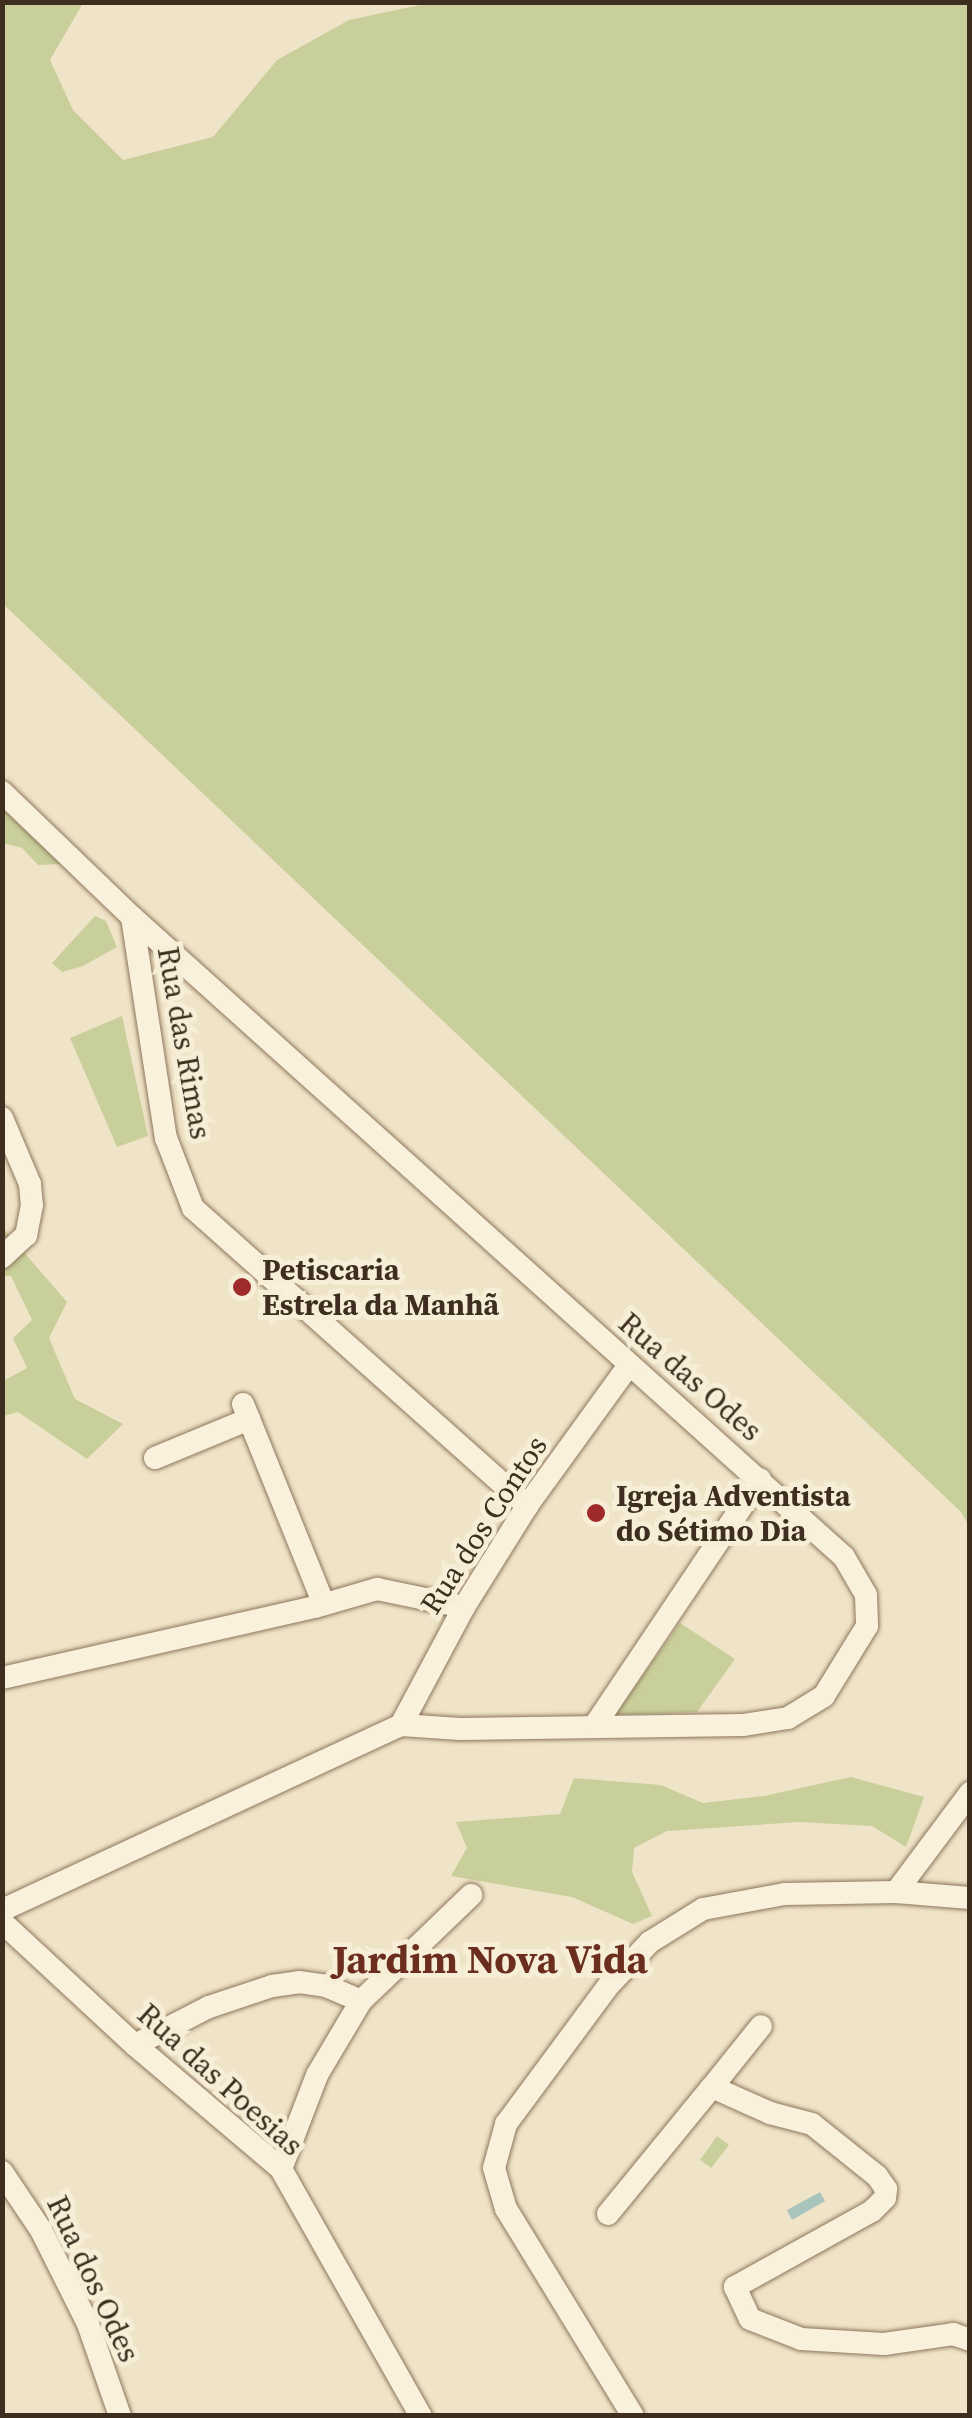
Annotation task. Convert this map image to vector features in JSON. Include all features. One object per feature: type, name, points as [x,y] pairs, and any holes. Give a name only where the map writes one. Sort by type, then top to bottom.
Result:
[{"type":"street","name":"Rua das Odes","points":[[2,792],[132,917],[844,1556],[866,1595],[868,1626],[838,1678],[808,1708],[768,1722],[460,1729],[401,1724],[2,1910]]},
{"type":"street","name":"Rua das Rimas","points":[[132,917],[166,1138],[193,1208],[526,1506]]},
{"type":"street","points":[[2,1118],[30,1184],[32,1205],[26,1235],[2,1257]]},
{"type":"street","name":"Rua dos Contos","points":[[401,1724],[464,1607],[526,1506],[630,1364]]},
{"type":"street","points":[[155,1458],[246,1411],[324,1604]]},
{"type":"street","points":[[595,1725],[760,1479]]},
{"type":"street","points":[[2,1678],[377,1589],[464,1607]]},
{"type":"street","points":[[896,1892],[970,1792]]},
{"type":"street","points":[[633,2416],[506,2208],[494,2168],[506,2124],[609,1985],[650,1942],[685,1918],[724,1902],[786,1894],[896,1892],[970,1898]]},
{"type":"street","points":[[281,2168],[317,2075],[362,2001],[471,1894]]},
{"type":"street","name":"Rua das Poesias","points":[[2,1922],[135,2045],[281,2168],[421,2416]]},
{"type":"street","points":[[135,2045],[209,2008],[272,1986],[299,1982],[326,1986],[362,2001]]},
{"type":"street","points":[[608,2214],[761,2026]]},
{"type":"street","points":[[712,2087],[770,2114],[812,2124],[877,2176],[886,2194],[872,2211],[735,2287],[750,2319],[762,2327],[801,2338],[884,2344],[964,2332]]},
{"type":"street","name":"Rua dos Odes","points":[[2,2172],[41,2230],[88,2324],[119,2415]]},
{"type":"green space","points":[[2,3],[83,3],[50,60],[73,110],[123,160],[213,137],[277,60],[349,20],[429,3],[969,3],[969,1526],[961,1512],[3,604]]},
{"type":"green space","points":[[3,810],[63,864],[38,865],[22,848],[3,843]]},
{"type":"green space","points":[[95,916],[106,921],[117,947],[83,966],[62,972],[52,963]]},
{"type":"green space","points":[[122,1016],[148,1136],[117,1147],[70,1038]]},
{"type":"green space","points":[[2,1227],[67,1302],[49,1338],[75,1399],[123,1424],[87,1459],[18,1412],[3,1416],[3,1381],[27,1368],[13,1338],[32,1320],[11,1276],[3,1276]]},
{"type":"green space","points":[[680,1623],[735,1659],[697,1712],[615,1715]]},
{"type":"green space","points":[[851,1777],[924,1797],[906,1847],[872,1826],[799,1822],[667,1831],[634,1848],[632,1872],[652,1916],[633,1924],[572,1897],[451,1876],[467,1848],[456,1822],[560,1814],[574,1778],[661,1785],[703,1803],[764,1796]]},
{"type":"green space","points":[[717,2136],[729,2145],[711,2168],[700,2160]]},
{"type":"water","points":[[820,2192],[825,2201],[792,2220],[787,2210]]},
{"type":"place","name":"Petiscaria Estrela da Manhã","points":[[242,1287]]},
{"type":"place","name":"Igreja Adventista do Sétimo Dia","points":[[596,1513]]},
{"type":"district","name":"Jardim Nova Vida","points":[[490,1959]]}]
